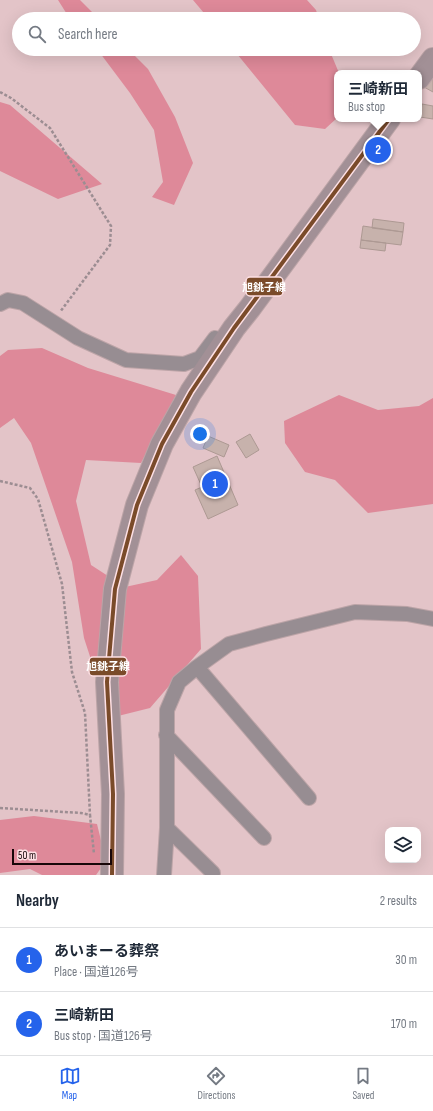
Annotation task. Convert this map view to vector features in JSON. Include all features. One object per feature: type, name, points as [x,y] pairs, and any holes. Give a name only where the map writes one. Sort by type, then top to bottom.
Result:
[{"type":"highway","points":[[422,74],[433,59]]},
{"type":"highway","points":[[112,875],[113,794],[107,682],[115,589],[137,505],[162,444],[191,392],[234,328],[269,283],[387,122]]},
{"type":"street","points":[[0,304],[8,300],[23,303],[78,338],[126,360],[184,364],[200,358],[226,323],[234,328]]},
{"type":"street","points":[[164,875],[167,828],[167,710],[179,682],[197,666],[229,644],[355,612],[407,614],[433,618]]},
{"type":"street","points":[[197,666],[309,798]]},
{"type":"street","points":[[166,735],[264,838]]},
{"type":"street","points":[[167,828],[213,873]]},
{"type":"path","points":[[0,92],[11,98],[50,128],[111,226],[110,245],[52,322]]},
{"type":"path","points":[[0,482],[30,488],[38,499],[62,584],[72,672],[85,713],[90,815],[94,861]]},
{"type":"path","points":[[0,808],[81,813],[90,815]]},
{"type":"shaded area","points":[[58,0],[80,0],[92,12],[66,12]]},
{"type":"shaded area","points":[[193,0],[307,0],[317,12],[203,12]]},
{"type":"shaded area","points":[[102,56],[135,56],[148,69],[175,117],[193,163],[174,205],[152,197],[163,182],[154,130],[130,93]]},
{"type":"shaded area","points":[[239,56],[332,56],[338,70],[334,70],[334,121],[325,129],[295,125]]},
{"type":"shaded area","points":[[0,102],[10,105],[102,184],[58,199],[0,171]]},
{"type":"shaded area","points":[[42,348],[88,368],[176,395],[141,463],[86,460],[76,501],[91,565],[125,587],[157,580],[181,555],[198,576],[201,649],[150,708],[110,718],[84,638],[72,562],[31,443],[14,418],[0,428],[0,356],[8,350]]},
{"type":"shaded area","points":[[339,395],[378,410],[419,406],[433,398],[433,504],[368,513],[335,480],[305,472],[285,443],[284,421]]},
{"type":"shaded area","points":[[34,816],[97,824],[106,861],[96,875],[42,875],[30,869],[0,873],[0,820]]},
{"type":"building","points":[[433,76],[433,92],[424,87]]},
{"type":"building","points":[[422,104],[433,106],[433,119],[422,117]]},
{"type":"building","points":[[373,219],[404,223],[403,232],[372,228]]},
{"type":"building","points":[[363,226],[403,232],[401,245],[361,240]]},
{"type":"building","points":[[361,240],[386,243],[385,251],[360,248]]},
{"type":"building","points":[[250,434],[259,450],[246,458],[236,442]]},
{"type":"building","points":[[208,436],[229,445],[224,457],[203,448]]},
{"type":"building","points":[[217,456],[238,505],[208,519],[195,490],[202,487],[193,467]]},
{"type":"transit line","name":"旭銚子線","points":[[112,875],[113,794],[107,682],[115,589],[137,505],[162,444],[191,392],[234,328],[387,122]]},
{"type":"place","name":"三崎新田","points":[[378,150]]},
{"type":"place","name":"あいまーる葬祭","points":[[215,484]]}]
